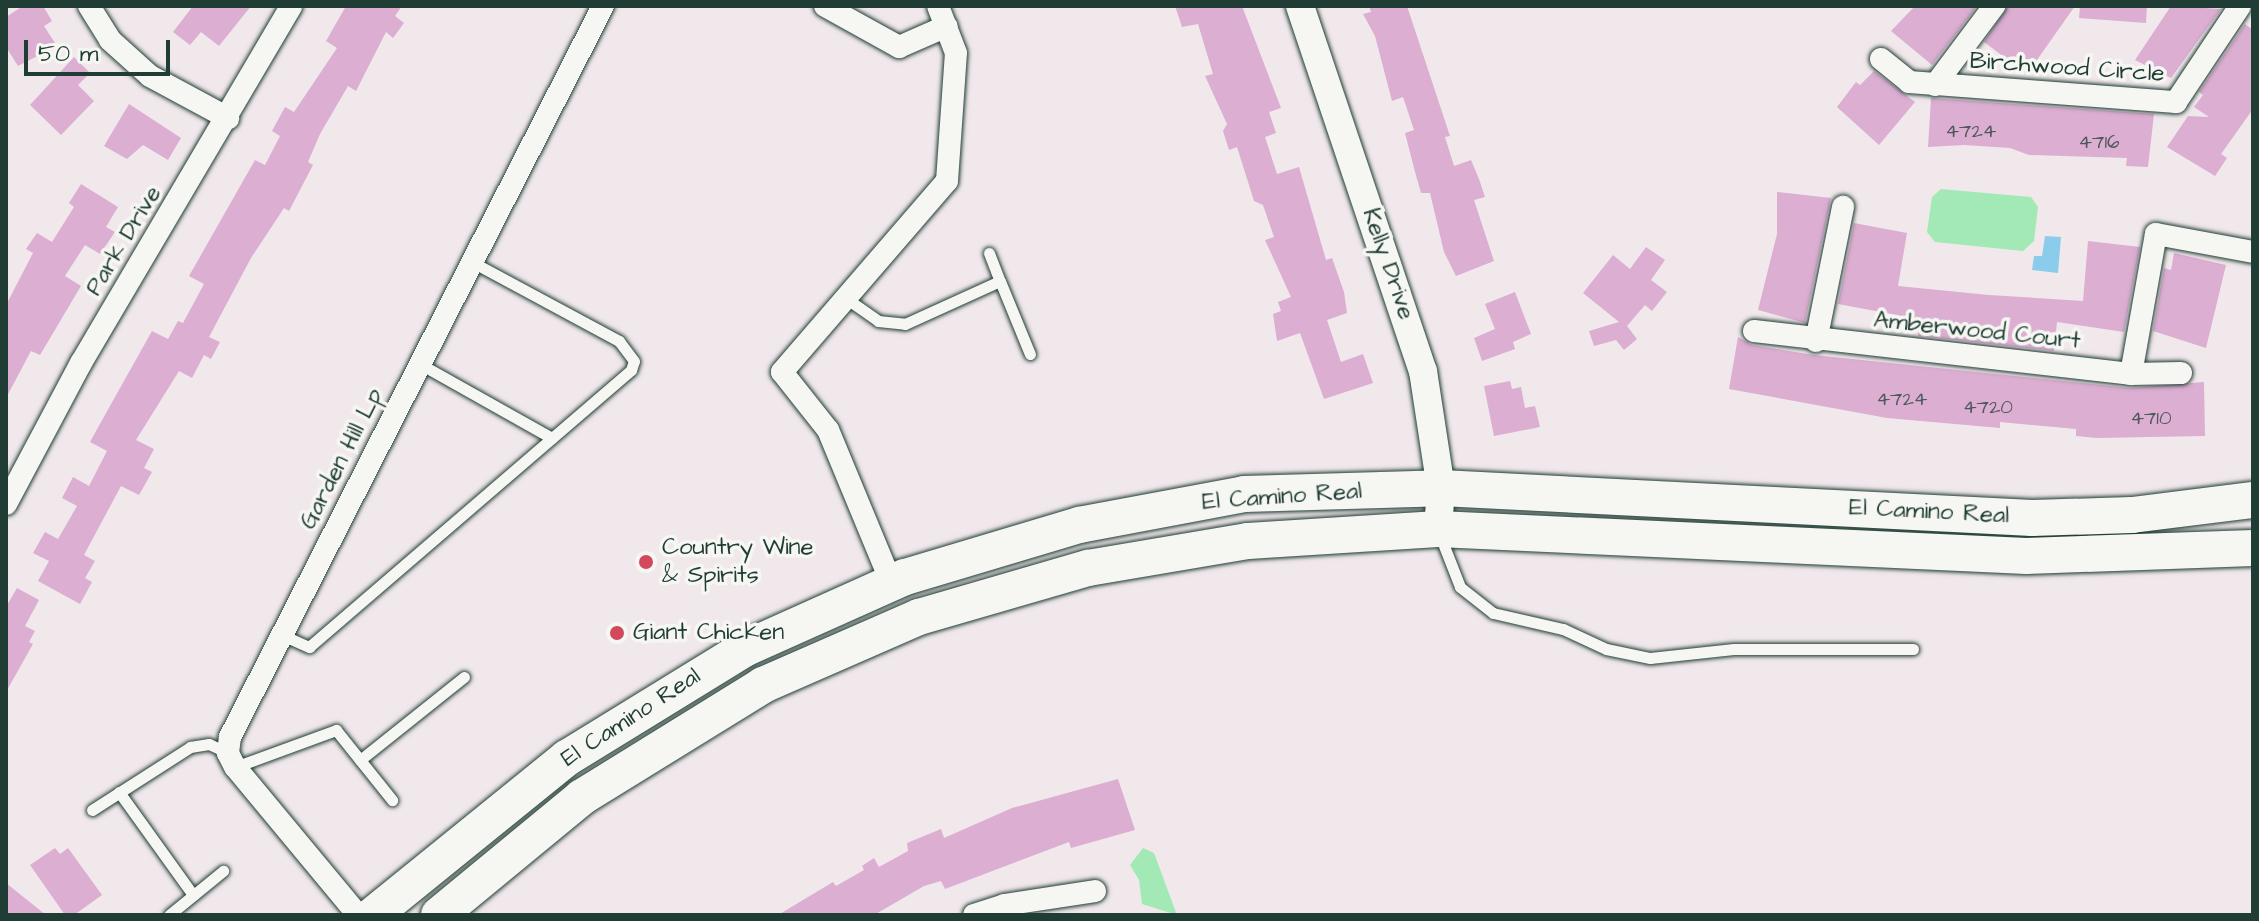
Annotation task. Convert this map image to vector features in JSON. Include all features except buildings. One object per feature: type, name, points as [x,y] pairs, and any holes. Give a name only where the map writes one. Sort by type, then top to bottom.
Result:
[{"type":"main road","name":"El Camino Real","points":[[373,915],[567,758],[645,706],[744,649],[891,582],[991,548],[1166,507],[1244,494],[1441,488],[2032,518],[2132,515],[2253,500]]},
{"type":"main road","name":"El Camino Real","points":[[439,915],[582,797],[665,742],[763,685],[919,617],[1088,568],[1248,541],[1438,529],[2026,556],[2253,548]]},
{"type":"street","points":[[89,6],[110,40],[150,76],[228,118]]},
{"type":"street","name":"Park Drive","points":[[6,503],[81,363],[228,118],[291,6]]},
{"type":"street","name":"Garden Hill Lp","points":[[232,760],[230,737],[603,6]]},
{"type":"street","points":[[825,6],[899,47],[942,16],[956,53],[947,181],[782,372],[828,430],[891,582]]},
{"type":"street","name":"Kelly Drive","points":[[1300,6],[1423,371],[1441,488],[1438,529]]},
{"type":"street","name":"Birchwood Circle","points":[[1935,85],[1994,6]]},
{"type":"street","name":"Birchwood Circle","points":[[1881,59],[1909,82],[2176,102],[2240,6]]},
{"type":"street","points":[[1816,341],[1843,207]]},
{"type":"street","points":[[2131,374],[2156,234],[2253,252]]},
{"type":"street","name":"Amberwood Court","points":[[1754,331],[1816,341],[2131,374],[2181,373]]},
{"type":"street","points":[[232,760],[358,915]]},
{"type":"street","points":[[974,915],[1004,905],[1095,891]]},
{"type":"lane","points":[[989,253],[1030,354]]},
{"type":"lane","points":[[282,635],[309,647],[631,370],[634,361],[619,341],[472,262]]},
{"type":"lane","points":[[847,299],[878,321],[905,324],[1000,281]]},
{"type":"lane","points":[[420,364],[552,438]]},
{"type":"lane","points":[[1438,529],[1460,587],[1493,613],[1563,629],[1606,649],[1650,658],[1734,649],[1913,649]]},
{"type":"lane","points":[[360,760],[464,677]]},
{"type":"lane","points":[[92,810],[190,747],[209,744],[232,760],[336,730],[392,800]]},
{"type":"lane","points":[[119,792],[193,895]]},
{"type":"lane","points":[[169,915],[223,871]]},
{"type":"green space","points":[[1941,189],[2031,197],[2038,207],[2034,241],[2023,251],[1935,242],[1927,232],[1932,197]]},
{"type":"green space","points":[[1143,848],[1154,853],[1177,915],[1142,904],[1139,880],[1130,865]]},
{"type":"water","points":[[2045,236],[2061,237],[2058,273],[2032,270],[2034,256],[2042,256]]},
{"type":"place","name":"Country Wine & Spirits","points":[[646,562]]},
{"type":"place","name":"Giant Chicken","points":[[617,633]]}]
